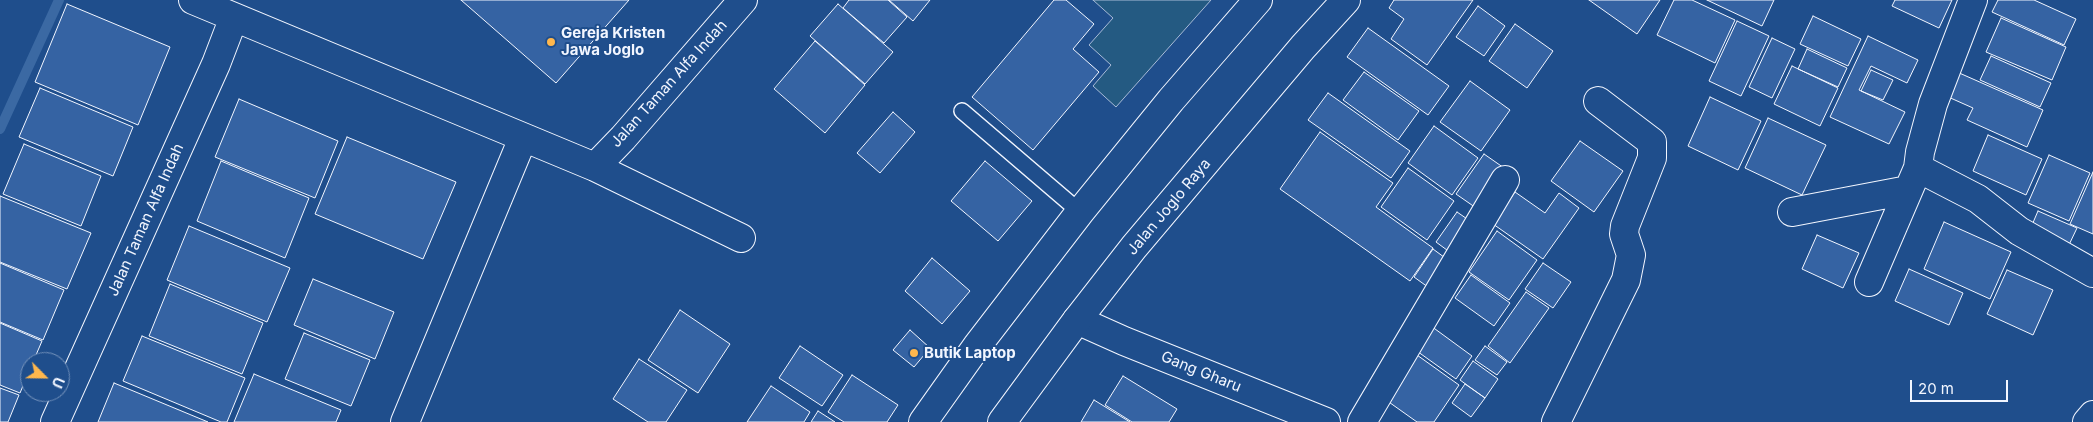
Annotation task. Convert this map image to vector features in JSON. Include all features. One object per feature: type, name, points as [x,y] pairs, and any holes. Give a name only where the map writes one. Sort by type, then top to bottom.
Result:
[{"type":"street","points":[[192,0],[595,167],[741,238]]},
{"type":"street","name":"Jalan Taman Alfa Indah","points":[[595,167],[623,138],[743,0]]},
{"type":"street","points":[[923,422],[1080,212],[1171,100],[1258,0]]},
{"type":"street","name":"Jalan Joglo Raya","points":[[1002,422],[1077,320],[1134,247],[1303,47],[1346,0]]},
{"type":"street","points":[[1868,282],[1913,179],[1933,104],[1973,0]]},
{"type":"street","name":"Jalan Taman Alfa Indah","points":[[56,422],[216,64],[234,17]]},
{"type":"street","points":[[1556,422],[1626,280],[1631,255],[1624,234],[1625,226],[1652,158],[1652,142],[1598,101]]},
{"type":"street","points":[[405,422],[523,138]]},
{"type":"street","points":[[1792,212],[1913,179],[1978,199],[2019,231],[2093,273]]},
{"type":"street","points":[[1362,422],[1506,180]]},
{"type":"street","name":"Gang Gharu","points":[[1077,320],[1133,345],[1326,422]]},
{"type":"street","points":[[2087,422],[2093,415]]},
{"type":"lane","points":[[962,111],[1080,212]]},
{"type":"shaded area","points":[[1093,0],[1211,0],[1116,107],[1093,86],[1111,65],[1089,45],[1113,18]]},
{"type":"building","name":"Gereja Kristen Jawa Joglo","points":[[461,0],[629,0],[556,83]]},
{"type":"building","points":[[849,0],[888,0],[907,17],[884,43],[843,8]]},
{"type":"building","points":[[889,0],[930,0],[913,21]]},
{"type":"building","points":[[1054,0],[1066,0],[1094,24],[1073,49],[1099,72],[1033,150],[972,97]]},
{"type":"building","points":[[1394,0],[1473,0],[1427,65],[1391,39],[1404,19],[1389,8]]},
{"type":"building","points":[[1589,0],[1660,0],[1637,34]]},
{"type":"building","points":[[1674,0],[1692,0],[1735,20],[1715,63],[1657,35]]},
{"type":"building","points":[[1707,0],[1774,0],[1762,26]]},
{"type":"building","points":[[1895,0],[1952,0],[1939,28],[1892,6]]},
{"type":"building","points":[[1998,0],[2034,0],[2076,19],[2064,45],[1992,12]]},
{"type":"building","points":[[67,4],[170,47],[138,125],[35,82]]},
{"type":"building","points":[[838,4],[893,52],[865,84],[810,36]]},
{"type":"building","points":[[1478,6],[1505,26],[1484,56],[1456,37]]},
{"type":"building","points":[[1813,16],[1861,39],[1848,66],[1800,44]]},
{"type":"building","points":[[2001,18],[2066,47],[2052,80],[1986,52]]},
{"type":"building","points":[[1737,21],[1769,36],[1741,96],[1709,81]]},
{"type":"building","points":[[1515,24],[1553,51],[1527,88],[1489,61]]},
{"type":"building","points":[[1368,28],[1449,86],[1428,115],[1347,57]]},
{"type":"building","points":[[1868,36],[1918,60],[1907,83],[1871,66],[1859,90],[1905,112],[1889,144],[1830,117]]},
{"type":"building","points":[[1772,38],[1795,49],[1772,98],[1749,87]]},
{"type":"building","points":[[815,41],[865,85],[825,133],[774,89]]},
{"type":"building","points":[[1807,49],[1847,68],[1838,87],[1798,69]]},
{"type":"building","points":[[1991,56],[2051,83],[2040,107],[1980,80]]},
{"type":"building","points":[[1792,66],[1838,88],[1820,126],[1774,104]]},
{"type":"building","points":[[1871,70],[1893,80],[1883,100],[1861,91]]},
{"type":"building","points":[[1364,72],[1419,111],[1398,140],[1343,100]]},
{"type":"building","points":[[1957,72],[2043,110],[2027,147],[1967,120],[1973,108],[1946,96]]},
{"type":"building","points":[[1470,81],[1510,110],[1481,151],[1440,122]]},
{"type":"building","points":[[40,88],[133,127],[113,176],[19,137]]},
{"type":"building","points":[[1328,93],[1410,151],[1391,178],[1308,120]]},
{"type":"building","points":[[1710,97],[1761,121],[1738,170],[1688,146]]},
{"type":"building","points":[[239,99],[338,141],[315,198],[215,157]]},
{"type":"building","points":[[893,112],[915,132],[880,173],[857,153]]},
{"type":"building","points":[[1768,118],[1826,145],[1802,195],[1745,168]]},
{"type":"building","points":[[1434,126],[1478,158],[1452,195],[1408,163]]},
{"type":"building","points":[[1320,132],[1393,183],[1376,207],[1433,248],[1410,281],[1280,189]]},
{"type":"building","points":[[1988,135],[2042,159],[2026,195],[1973,171]]},
{"type":"building","points":[[347,137],[456,182],[423,259],[315,214]]},
{"type":"building","points":[[1580,141],[1623,171],[1594,212],[1551,181]]},
{"type":"building","points":[[24,144],[101,176],[81,226],[3,194]]},
{"type":"building","points":[[1484,154],[1507,170],[1479,210],[1456,194]]},
{"type":"building","points":[[2049,155],[2090,173],[2069,221],[2028,203]]},
{"type":"building","points":[[221,161],[309,198],[285,258],[197,221]]},
{"type":"building","points":[[985,161],[1032,201],[998,241],[951,201]]},
{"type":"building","points":[[1408,168],[1454,201],[1427,240],[1381,207]]},
{"type":"building","points":[[2093,172],[2093,234],[2070,224]]},
{"type":"building","points":[[1515,192],[1545,213],[1559,193],[1579,208],[1543,259],[1493,224]]},
{"type":"building","points":[[0,196],[91,233],[67,289],[0,262]]},
{"type":"building","points":[[2038,211],[2077,228],[2067,249],[2029,232]]},
{"type":"building","points":[[1457,212],[1473,223],[1451,253],[1436,242]]},
{"type":"building","points":[[1944,222],[2011,252],[1990,299],[1924,269]]},
{"type":"building","points":[[189,226],[290,268],[267,322],[167,280]]},
{"type":"building","points":[[1497,231],[1537,260],[1509,300],[1469,272]]},
{"type":"building","points":[[1817,235],[1859,253],[1843,288],[1802,269]]},
{"type":"building","points":[[1433,249],[1452,263],[1432,290],[1414,277]]},
{"type":"building","points":[[932,258],[970,291],[942,324],[905,291]]},
{"type":"building","points":[[0,263],[64,290],[43,340],[0,322]]},
{"type":"building","points":[[1543,263],[1571,282],[1553,308],[1525,289]]},
{"type":"building","points":[[1909,269],[1963,293],[1949,325],[1895,301]]},
{"type":"building","points":[[2007,270],[2053,290],[2033,335],[1987,314]]},
{"type":"building","points":[[1471,275],[1510,303],[1494,326],[1455,298]]},
{"type":"building","points":[[313,279],[394,312],[375,359],[294,325]]},
{"type":"building","points":[[170,284],[263,323],[242,374],[149,336]]},
{"type":"building","points":[[1526,292],[1549,308],[1510,363],[1488,346]]},
{"type":"building","points":[[680,310],[730,344],[698,393],[648,360]]},
{"type":"building","points":[[0,323],[42,341],[37,352],[20,352],[20,393],[0,385]]},
{"type":"building","points":[[1431,326],[1472,356],[1456,379],[1414,349]]},
{"type":"building","points":[[910,330],[930,348],[914,367],[893,350]]},
{"type":"building","points":[[304,333],[370,360],[351,406],[285,379]]},
{"type":"building","points":[[142,336],[245,378],[227,422],[221,422],[123,381]]},
{"type":"building","points":[[800,346],[843,375],[822,406],[779,378]]},
{"type":"building","points":[[1485,346],[1507,362],[1497,375],[1475,360]]},
{"type":"building","points":[[1417,355],[1459,385],[1434,422],[1417,422],[1386,400]]},
{"type":"building","points":[[639,359],[687,390],[666,422],[648,422],[613,399]]},
{"type":"building","points":[[1473,361],[1498,379],[1485,398],[1460,380]]},
{"type":"building","points":[[254,374],[341,410],[336,422],[234,422]]},
{"type":"building","points":[[852,375],[898,405],[887,422],[844,422],[828,412]]},
{"type":"building","points":[[1123,376],[1177,409],[1169,422],[1132,422],[1105,405]]},
{"type":"building","points":[[114,383],[208,422],[98,422]]},
{"type":"building","points":[[1465,384],[1485,398],[1471,417],[1452,403]]},
{"type":"building","points":[[771,386],[810,412],[804,422],[747,422]]},
{"type":"building","points":[[0,388],[19,395],[8,422],[0,422]]},
{"type":"building","points":[[1094,400],[1130,422],[1081,422]]},
{"type":"building","points":[[818,411],[835,422],[811,422]]},
{"type":"waterway","points":[[0,129],[59,0]]},
{"type":"place","name":"Gereja Kristen Jawa Joglo","points":[[551,42]]},
{"type":"place","name":"Butik Laptop","points":[[914,353]]}]
